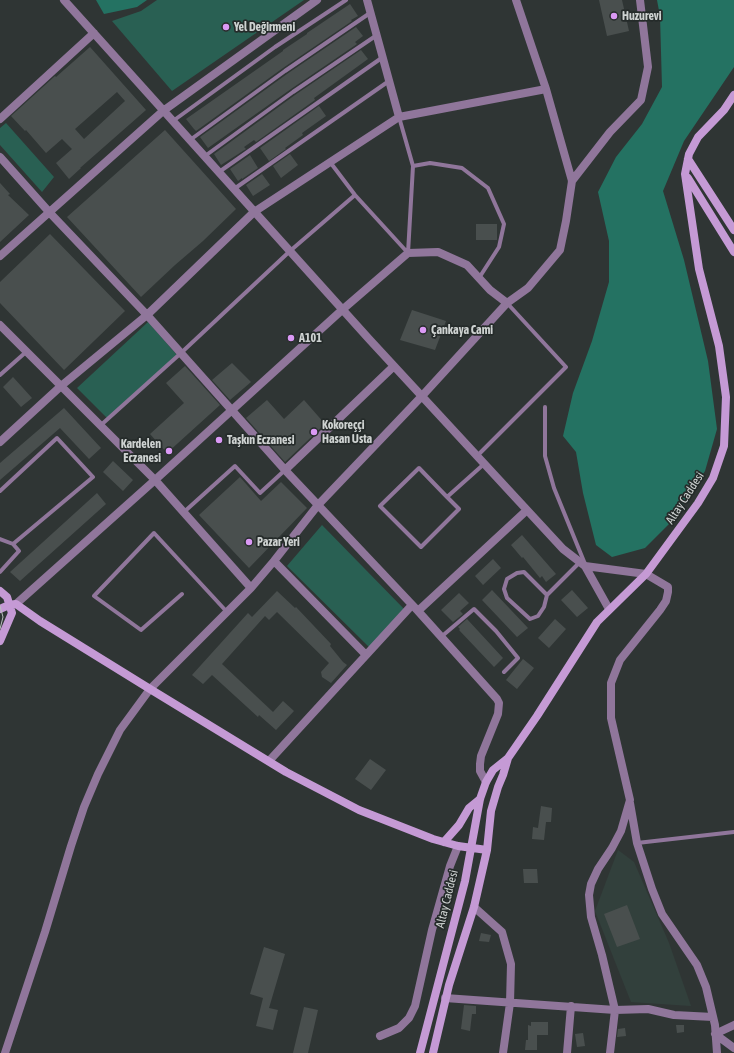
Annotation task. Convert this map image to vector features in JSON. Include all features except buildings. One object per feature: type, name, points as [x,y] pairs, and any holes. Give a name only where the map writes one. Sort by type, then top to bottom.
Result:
[{"type":"main road","name":"Altay Caddesi","points":[[420,1053],[465,881],[480,799],[486,782],[493,770],[508,758],[537,716],[597,622],[646,574],[698,503],[713,478],[724,446],[726,397],[719,346],[699,269],[685,174],[689,154],[698,138],[724,110],[734,95]]},
{"type":"main road","points":[[688,160],[734,230]]},
{"type":"main road","points":[[685,174],[734,252]]},
{"type":"main road","points":[[0,591],[13,605],[286,772],[359,810],[433,839],[458,846],[488,850]]},
{"type":"main road","points":[[0,610],[13,605]]},
{"type":"main road","points":[[0,641],[12,612],[13,605]]},
{"type":"main road","name":"Altay Caddesi","points":[[433,1053],[445,998],[474,907],[488,850],[491,811],[508,758]]},
{"type":"main road","points":[[444,842],[459,825],[469,808],[480,799]]},
{"type":"street","points":[[64,0],[342,310],[563,549],[583,564],[609,609]]},
{"type":"street","points":[[0,256],[163,111],[317,0]]},
{"type":"street","points":[[367,0],[399,116]]},
{"type":"street","points":[[5,1053],[84,807],[98,774],[120,730],[150,689],[250,588],[274,561],[318,505],[422,396],[506,303],[528,288],[560,250],[572,181],[546,89],[516,0]]},
{"type":"street","points":[[572,181],[610,132],[641,100],[648,67],[640,0]]},
{"type":"street","points":[[0,119],[94,33]]},
{"type":"street","points":[[0,442],[61,386],[147,315],[254,212],[399,116],[546,89]]},
{"type":"street","points":[[0,157],[147,315],[285,470],[415,608],[499,703],[500,709],[481,756],[480,771],[486,782]]},
{"type":"street","points":[[13,605],[155,480],[342,310],[408,253],[438,252],[467,265],[490,290],[506,303]]},
{"type":"street","points":[[0,325],[155,480],[250,588]]},
{"type":"street","points":[[285,470],[394,366]]},
{"type":"street","points":[[269,761],[366,655],[415,608],[527,510]]},
{"type":"street","points":[[274,561],[366,655]]},
{"type":"street","points":[[583,564],[646,574],[668,587],[666,601],[620,660],[612,683],[611,718],[630,800],[638,843],[652,889],[662,914],[697,965],[706,987],[713,1017],[717,1053]]},
{"type":"street","points":[[610,1053],[614,1010],[602,955],[591,917],[589,895],[591,884],[598,869],[621,831],[630,800]]},
{"type":"street","points":[[380,1036],[399,1028],[410,1018],[415,1006],[438,910],[450,866],[458,846]]},
{"type":"street","points":[[474,907],[502,932],[511,964],[510,1002],[503,1053]]},
{"type":"street","points":[[445,998],[614,1010],[648,1009],[674,1015],[713,1017]]},
{"type":"street","points":[[567,1053],[571,1006]]},
{"type":"street","points":[[715,1034],[734,1025]]},
{"type":"street","points":[[715,1034],[734,1048]]},
{"type":"lane","points":[[172,121],[275,47],[346,0]]},
{"type":"lane","points":[[190,140],[370,13]]},
{"type":"lane","points":[[204,156],[294,92],[377,36]]},
{"type":"lane","points":[[219,173],[382,57]]},
{"type":"lane","points":[[234,189],[389,81]]},
{"type":"lane","points":[[399,116],[413,166],[408,253]]},
{"type":"lane","points":[[330,162],[355,194],[408,253]]},
{"type":"lane","points":[[413,166],[430,163],[462,168],[488,188],[504,224],[500,247],[479,278]]},
{"type":"lane","points":[[101,426],[290,251],[355,194]]},
{"type":"lane","points":[[477,456],[566,367],[506,303]]},
{"type":"lane","points":[[0,375],[27,352]]},
{"type":"lane","points":[[546,407],[545,456],[554,488],[583,564],[547,595],[544,607],[538,616],[530,619],[507,598],[504,589],[507,580],[517,573],[524,572],[547,595]]},
{"type":"lane","points":[[0,491],[57,438],[93,477],[13,544]]},
{"type":"lane","points":[[448,497],[484,464]]},
{"type":"lane","points":[[184,512],[235,466],[260,493],[285,470]]},
{"type":"lane","points":[[420,468],[448,497],[459,509],[421,547],[380,506],[420,468]]},
{"type":"lane","points":[[182,594],[141,630],[94,596],[154,533],[226,612]]},
{"type":"lane","points":[[0,539],[13,544],[19,551],[0,572]]},
{"type":"lane","points":[[441,637],[474,609],[496,631],[518,658],[504,672]]},
{"type":"lane","points":[[638,843],[734,832]]},
{"type":"shaded area","points":[[618,850],[634,862],[669,943],[691,1006],[631,1002],[595,911]]},
{"type":"green space","points":[[96,0],[147,0],[137,7],[104,14]]},
{"type":"green space","points":[[157,0],[304,0],[172,91],[112,21],[141,11]]},
{"type":"green space","points":[[657,0],[734,0],[734,67],[684,141],[663,191],[684,260],[708,361],[717,429],[705,471],[674,519],[645,548],[612,557],[596,545],[583,493],[576,452],[563,436],[573,393],[592,341],[609,282],[609,241],[598,192],[616,157],[642,124],[662,87],[660,16]]},
{"type":"green space","points":[[6,123],[54,177],[42,192],[0,145],[0,128]]},
{"type":"green space","points":[[148,322],[177,355],[109,420],[77,388]]},
{"type":"green space","points":[[322,525],[406,611],[370,648],[287,566]]},
{"type":"tram line","points":[[0,606],[3,617],[0,629]]},
{"type":"place","name":"Huzurevi","points":[[614,16]]},
{"type":"place","name":"Yel Değirmeni","points":[[226,27]]},
{"type":"place","name":"Çankaya Cami","points":[[423,330]]},
{"type":"place","name":"A101","points":[[291,338]]},
{"type":"place","name":"Kokoreççi Hasan Usta","points":[[314,432]]},
{"type":"place","name":"Taşkın Eczanesi","points":[[219,440]]},
{"type":"place","name":"Kardelen Eczanesi","points":[[169,451]]},
{"type":"place","name":"Pazar Yeri","points":[[249,542]]}]
